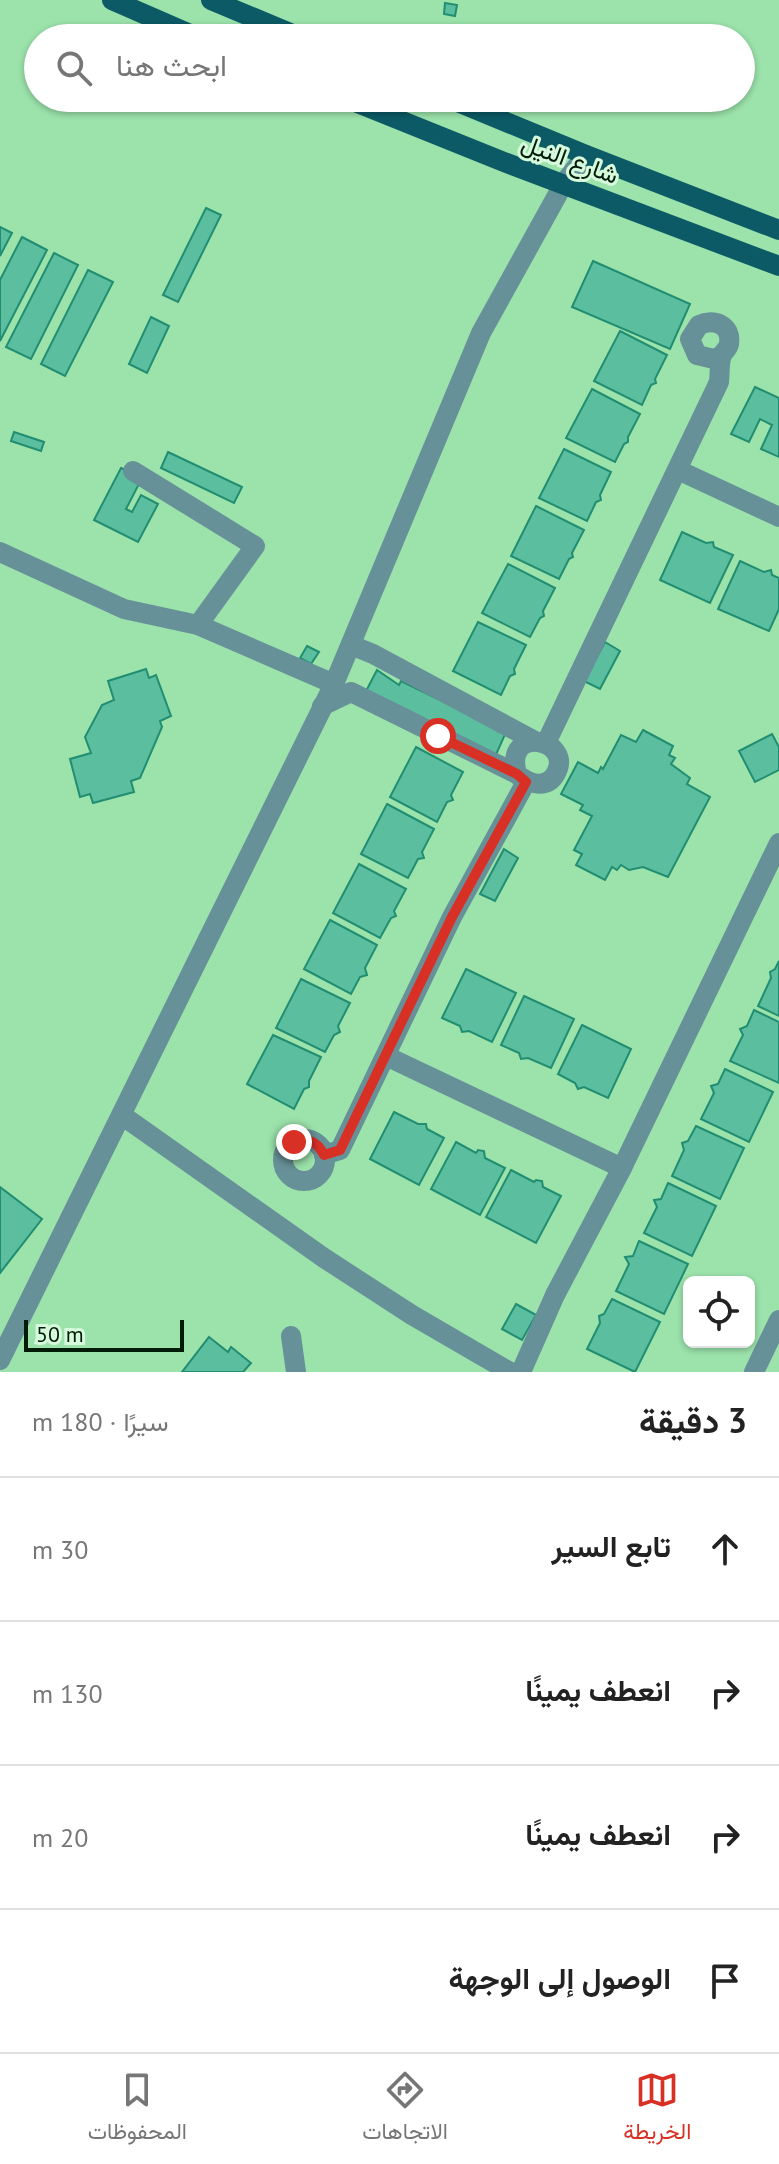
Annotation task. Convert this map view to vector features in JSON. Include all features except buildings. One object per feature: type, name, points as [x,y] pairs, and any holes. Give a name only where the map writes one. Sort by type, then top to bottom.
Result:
[{"type":"main road","points":[[112,0],[167,24]]},
{"type":"main road","points":[[211,0],[268,24]]},
{"type":"main road","name":"شارع النيل","points":[[380,112],[779,266]]},
{"type":"main road","name":"شارع النيل","points":[[482,112],[779,230]]},
{"type":"street","points":[[0,1360],[334,684],[481,333],[564,183],[586,155]]},
{"type":"street","points":[[541,742],[678,470],[719,382],[721,356]]},
{"type":"street","points":[[678,470],[779,517]]},
{"type":"street","points":[[133,471],[255,546],[198,625]]},
{"type":"street","points":[[0,552],[124,609],[198,625],[334,684]]},
{"type":"street","points":[[322,706],[351,692],[537,784],[548,781],[556,773],[558,762],[555,751],[541,742],[351,645]]},
{"type":"street","points":[[522,778],[514,763],[517,752],[525,744],[541,742]]},
{"type":"street","points":[[324,1155],[340,1150],[522,778]]},
{"type":"street","points":[[521,1372],[555,1295],[622,1168],[779,843]]},
{"type":"street","points":[[386,1056],[622,1168]]},
{"type":"street","points":[[123,1116],[324,1258],[412,1315],[510,1372]]},
{"type":"street","points":[[754,1372],[779,1320]]},
{"type":"street","points":[[291,1336],[296,1372]]},
{"type":"route","points":[[294,1142],[312,1141],[320,1146],[324,1155],[340,1150],[452,917],[526,782],[517,774],[438,736]]}]
